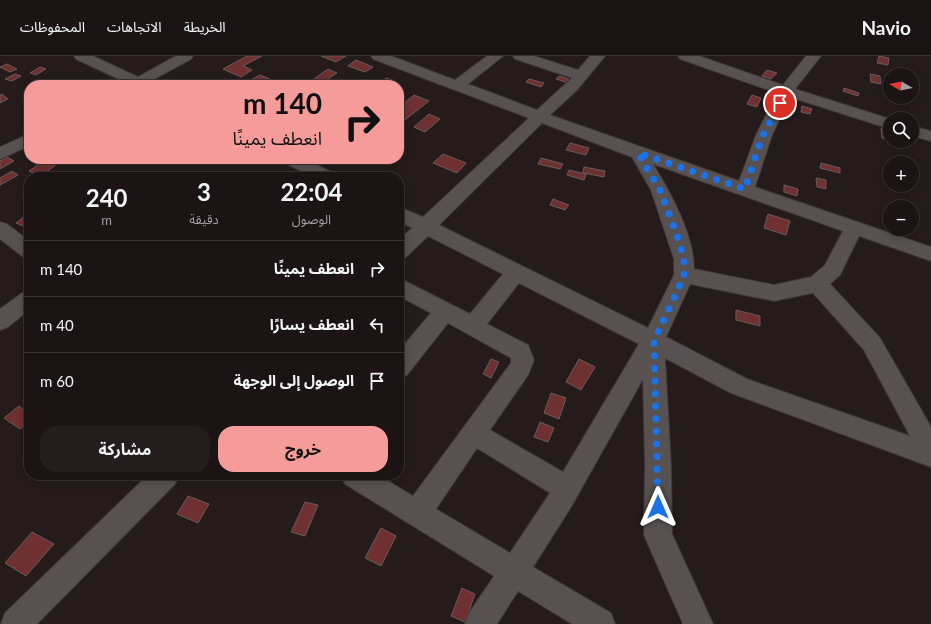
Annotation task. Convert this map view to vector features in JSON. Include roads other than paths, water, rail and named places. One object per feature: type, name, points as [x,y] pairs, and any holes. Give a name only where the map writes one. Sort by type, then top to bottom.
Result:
[{"type":"street","points":[[81,56],[130,80]]},
{"type":"street","points":[[145,80],[186,56]]},
{"type":"street","points":[[379,56],[638,153],[931,254]]},
{"type":"street","points":[[456,86],[496,56]]},
{"type":"street","points":[[520,56],[582,76]]},
{"type":"street","points":[[404,247],[540,116],[572,88],[598,56]]},
{"type":"street","points":[[685,56],[785,91],[883,122]]},
{"type":"street","points":[[745,189],[762,137],[785,91],[814,56]]},
{"type":"street","points":[[919,133],[931,136]]},
{"type":"street","points":[[0,154],[24,142]]},
{"type":"street","points":[[480,624],[567,489],[654,341],[684,276],[684,259],[676,232],[660,190],[638,153]]},
{"type":"street","points":[[302,164],[317,172]]},
{"type":"street","points":[[404,215],[654,341],[739,386],[931,455]]},
{"type":"street","points":[[684,276],[774,293],[817,284],[833,270],[854,227]]},
{"type":"street","points":[[0,229],[24,247]]},
{"type":"street","points":[[473,326],[516,272]]},
{"type":"street","points":[[817,284],[872,344],[931,450]]},
{"type":"street","points":[[404,289],[520,352],[523,360],[520,368],[417,514]]},
{"type":"street","points":[[0,321],[24,303]]},
{"type":"street","points":[[404,362],[445,311]]},
{"type":"street","points":[[654,341],[658,535],[698,624]]},
{"type":"street","points":[[474,433],[567,489]]},
{"type":"street","points":[[16,624],[161,480]]},
{"type":"street","points":[[362,480],[600,624]]}]
